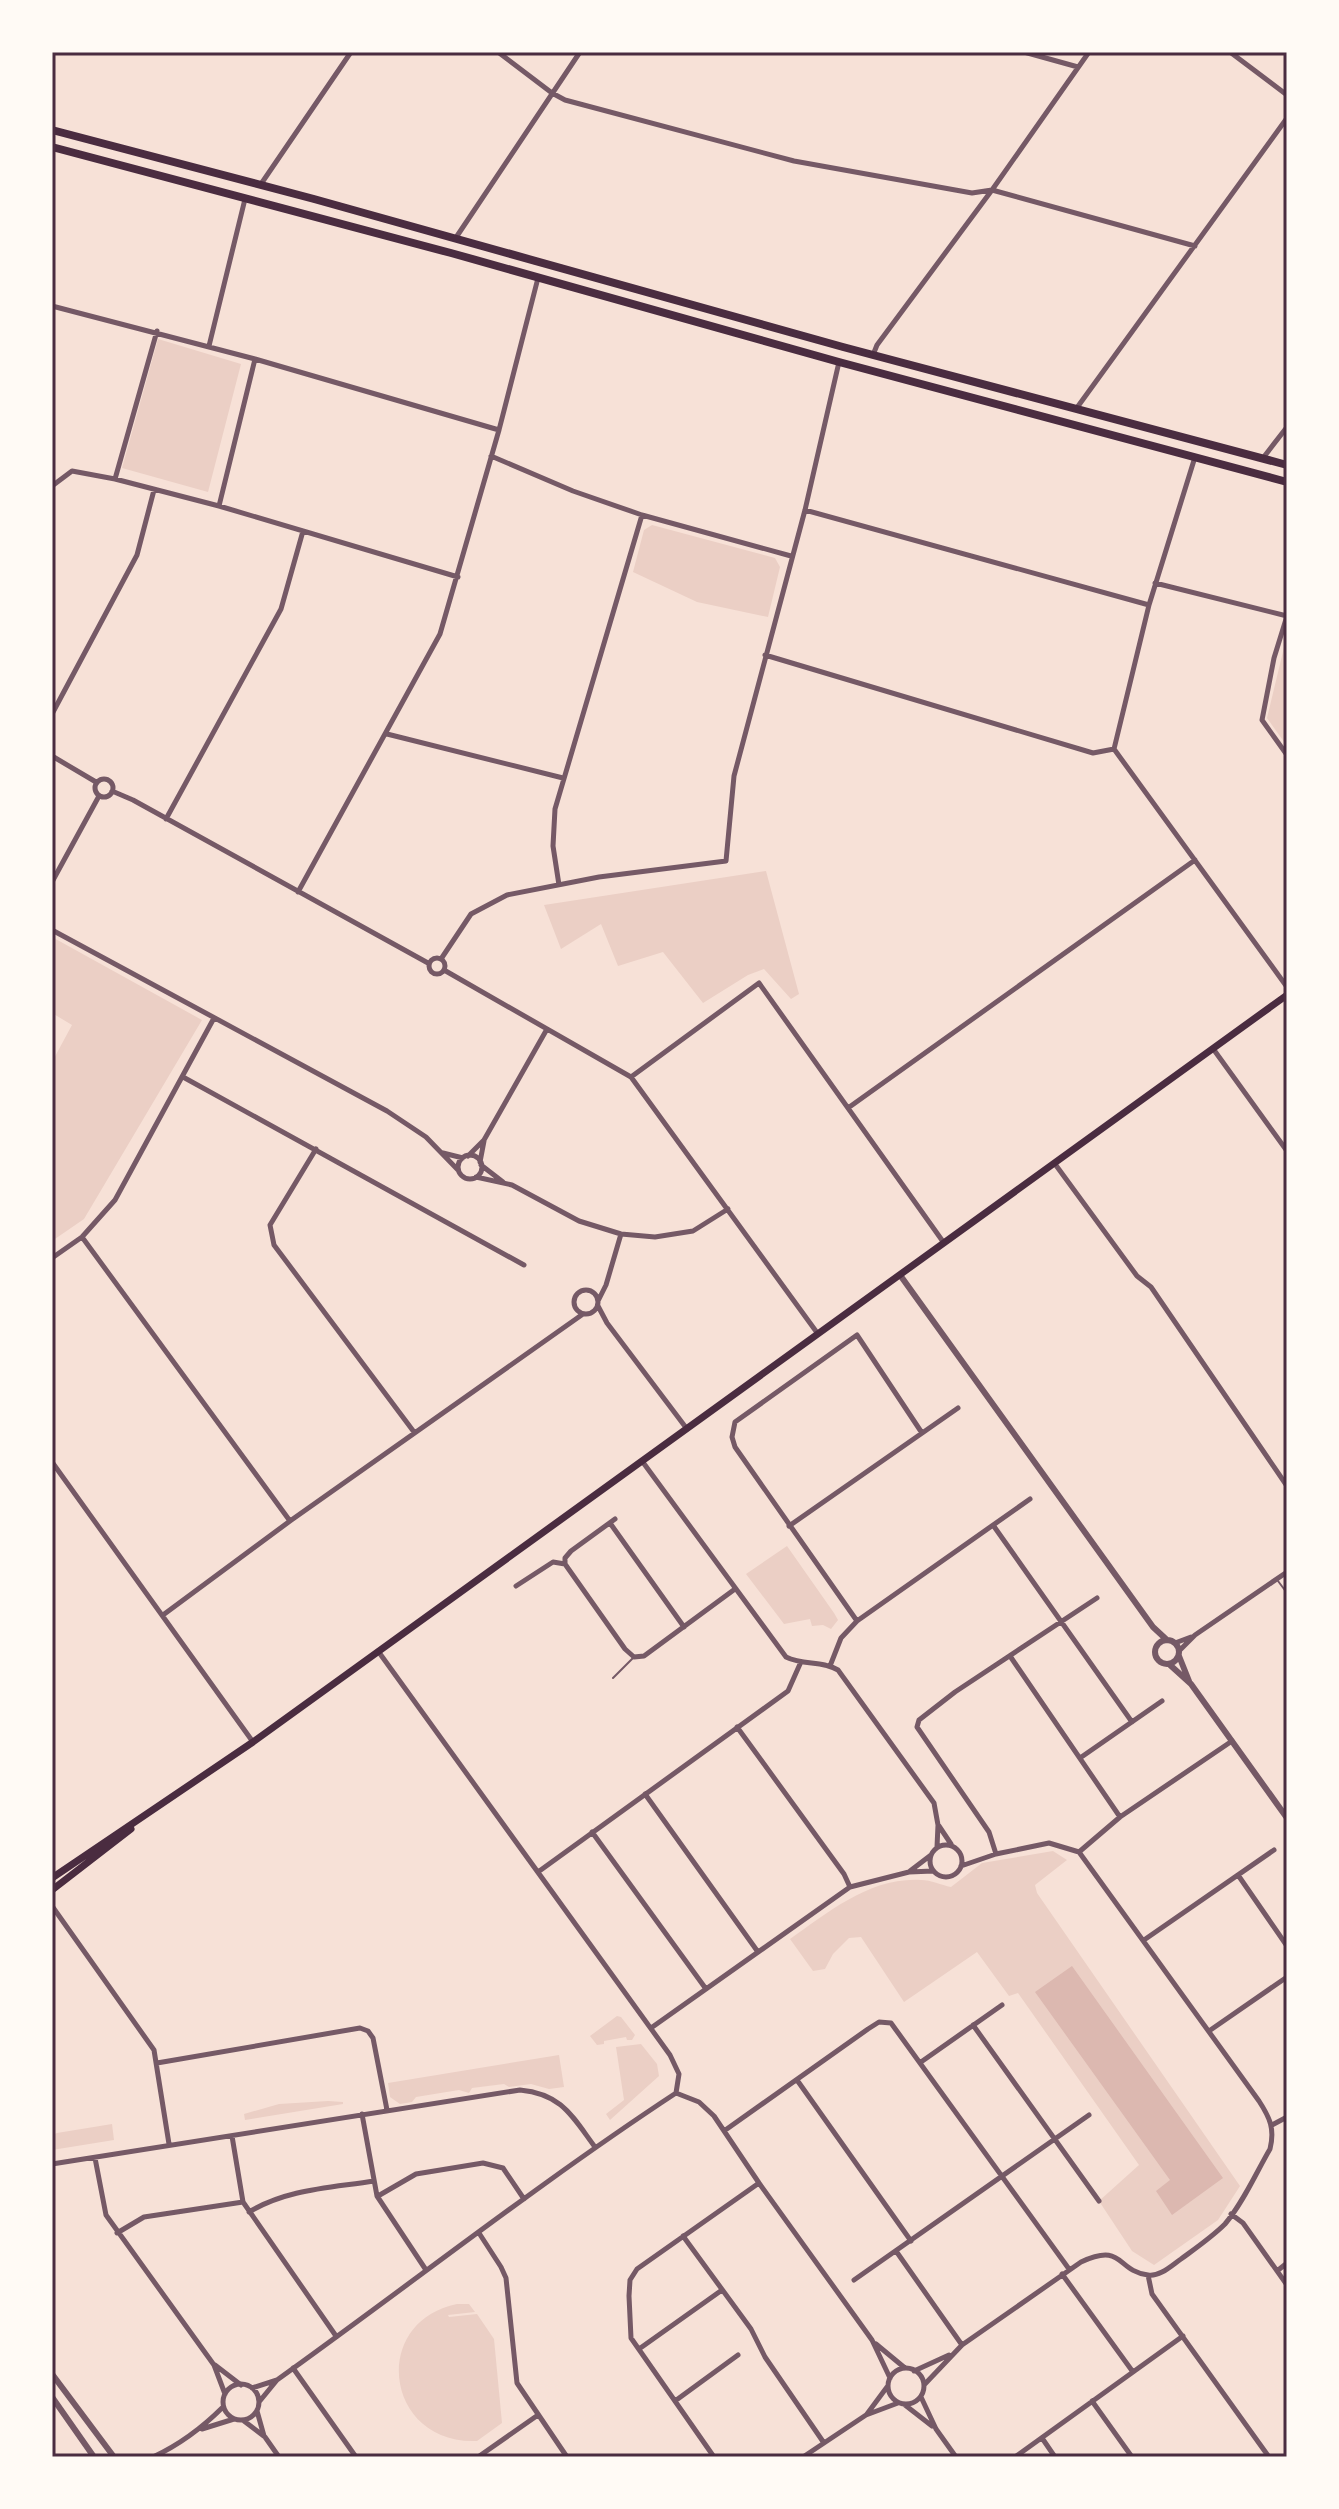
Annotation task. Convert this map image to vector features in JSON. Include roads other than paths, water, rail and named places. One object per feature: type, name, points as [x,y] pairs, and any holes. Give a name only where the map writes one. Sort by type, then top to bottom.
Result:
[{"type":"highway","points":[[52,130],[1287,465]]},
{"type":"highway","points":[[52,147],[1287,482]]},
{"type":"highway","points":[[245,199],[249,182]]},
{"type":"highway","points":[[256,202],[261,185]]},
{"type":"highway","points":[[451,253],[455,239]]},
{"type":"highway","points":[[538,277],[541,263]]},
{"type":"highway","points":[[839,362],[843,347]]},
{"type":"highway","points":[[870,370],[873,355]]},
{"type":"highway","points":[[1071,425],[1076,410]]},
{"type":"highway","points":[[1195,456],[1198,442]]},
{"type":"highway","points":[[1259,474],[1262,459]]},
{"type":"main road","points":[[52,1878],[253,1742],[1287,995]]},
{"type":"main road","points":[[52,1890],[167,1801]]},
{"type":"street","points":[[261,185],[351,52]]},
{"type":"street","points":[[498,52],[565,100],[794,161],[972,193],[992,190],[1195,246]]},
{"type":"street","points":[[455,239],[580,52]]},
{"type":"street","points":[[1024,52],[1078,67]]},
{"type":"street","points":[[873,355],[879,342],[1089,52]]},
{"type":"street","points":[[1230,52],[1287,95]]},
{"type":"street","points":[[1076,410],[1287,118]]},
{"type":"street","points":[[209,346],[245,199]]},
{"type":"street","points":[[298,892],[440,634],[499,430],[538,277]]},
{"type":"street","points":[[52,306],[157,331],[499,430]]},
{"type":"street","points":[[115,479],[157,331]]},
{"type":"street","points":[[219,506],[255,359]]},
{"type":"street","points":[[441,959],[471,914],[507,895],[726,861],[734,776],[805,510],[839,362]]},
{"type":"street","points":[[1262,459],[1287,427]]},
{"type":"street","points":[[491,456],[573,491],[642,515],[791,556]]},
{"type":"street","points":[[1195,456],[1155,583],[1114,749],[1287,987]]},
{"type":"street","points":[[52,486],[72,471],[115,479],[219,506],[458,577]]},
{"type":"street","points":[[52,714],[137,555],[154,490]]},
{"type":"street","points":[[805,510],[1149,605]]},
{"type":"street","points":[[559,885],[553,846],[555,809],[642,515]]},
{"type":"street","points":[[166,819],[281,609],[303,531]]},
{"type":"street","points":[[1155,583],[1287,616],[1274,658],[1262,720],[1287,755]]},
{"type":"street","points":[[765,655],[1093,753],[1114,749]]},
{"type":"street","points":[[387,734],[563,778]]},
{"type":"street","points":[[52,756],[96,782],[108,780],[112,791],[107,797],[99,796],[94,789],[96,782]]},
{"type":"street","points":[[112,791],[428,963]]},
{"type":"street","points":[[52,882],[99,796]]},
{"type":"street","points":[[848,1108],[1195,860]]},
{"type":"street","points":[[52,930],[387,1111],[426,1137],[465,1178],[476,1177],[503,1183],[579,1221],[621,1234],[655,1237],[693,1231],[728,1209]]},
{"type":"street","points":[[432,958],[441,959],[444,970],[434,974],[429,970],[428,963],[432,958]]},
{"type":"street","points":[[444,970],[631,1077],[818,1334]]},
{"type":"street","points":[[631,1077],[759,983],[944,1243]]},
{"type":"street","points":[[52,1258],[82,1237],[115,1200],[214,1018]]},
{"type":"street","points":[[458,1170],[459,1163],[484,1140],[547,1029]]},
{"type":"street","points":[[1214,1050],[1287,1151]]},
{"type":"street","points":[[183,1077],[524,1265]]},
{"type":"street","points":[[476,1177],[480,1172],[484,1140]]},
{"type":"street","points":[[316,1149],[270,1225],[274,1245],[414,1433]]},
{"type":"street","points":[[442,1153],[475,1157],[503,1183]]},
{"type":"street","points":[[1055,1164],[1137,1276],[1151,1287],[1287,1486]]},
{"type":"street","points":[[163,1615],[290,1521],[586,1314],[598,1303],[606,1285],[621,1234]]},
{"type":"street","points":[[82,1237],[290,1521]]},
{"type":"street","points":[[900,1275],[1153,1627],[1167,1640],[1175,1643],[1195,1635],[1287,1572]]},
{"type":"street","points":[[569,1323],[575,1297],[580,1292],[606,1285]]},
{"type":"street","points":[[587,1290],[594,1294],[607,1323],[687,1429]]},
{"type":"street","points":[[575,1307],[607,1323]]},
{"type":"street","points":[[857,1621],[735,1447],[732,1437],[735,1422],[857,1335],[922,1433]]},
{"type":"street","points":[[789,1526],[958,1408]]},
{"type":"street","points":[[642,1461],[786,1657],[800,1664],[830,1666],[838,1670],[934,1803],[938,1825],[937,1847],[909,1872]]},
{"type":"street","points":[[52,1462],[253,1742]]},
{"type":"street","points":[[830,1666],[841,1638],[857,1621],[1030,1499]]},
{"type":"street","points":[[684,1627],[613,1521],[565,1558],[565,1564],[625,1649],[634,1657],[644,1656],[684,1627],[735,1589]]},
{"type":"street","points":[[993,1525],[1132,1722]]},
{"type":"street","points":[[516,1586],[544,1566],[553,1562],[565,1564]]},
{"type":"street","points":[[996,1854],[989,1832],[917,1727],[924,1716],[1097,1598]]},
{"type":"street","points":[[1153,1627],[1157,1660],[1170,1665],[1191,1684],[1287,1818]]},
{"type":"street","points":[[1170,1665],[1195,1635]]},
{"type":"street","points":[[1155,1649],[1167,1640]]},
{"type":"street","points":[[1175,1643],[1191,1684]]},
{"type":"street","points":[[243,2420],[253,2415],[259,2402],[277,2380],[595,2147],[676,2093],[679,2074],[670,2055],[378,1651]]},
{"type":"street","points":[[1010,1656],[1120,1817]]},
{"type":"street","points":[[538,1872],[788,1691],[800,1664]]},
{"type":"street","points":[[1080,1758],[1162,1701]]},
{"type":"street","points":[[737,1727],[844,1874],[850,1887]]},
{"type":"street","points":[[1079,1852],[1120,1817],[1232,1741]]},
{"type":"street","points":[[645,1794],[758,1952]]},
{"type":"street","points":[[938,1825],[952,1846],[977,1859]]},
{"type":"street","points":[[592,1832],[706,1989]]},
{"type":"street","points":[[651,2028],[850,1887],[909,1872],[933,1871],[949,1877],[961,1866],[977,1859],[1049,1843],[1079,1852],[1259,2101],[1272,2125],[1270,2149],[1231,2214],[1217,2232],[1168,2268],[1157,2275],[1148,2275],[1109,2254],[1095,2255],[1069,2269],[962,2345],[924,2385],[921,2396],[914,2403],[866,2415],[803,2457]]},
{"type":"street","points":[[937,1847],[952,1846]]},
{"type":"street","points":[[1144,1940],[1274,1850]]},
{"type":"street","points":[[959,1852],[961,1866]]},
{"type":"street","points":[[931,1855],[933,1871]]},
{"type":"street","points":[[1238,1875],[1287,1946]]},
{"type":"street","points":[[52,1906],[148,2041],[157,2063],[169,2144]]},
{"type":"street","points":[[1209,2031],[1287,1977]]},
{"type":"street","points":[[921,2062],[1002,2005]]},
{"type":"street","points":[[724,2131],[868,2029],[885,2021],[898,2030],[1069,2269]]},
{"type":"street","points":[[973,2025],[1099,2201]]},
{"type":"street","points":[[157,2063],[360,2028],[368,2031],[373,2038],[387,2110]]},
{"type":"street","points":[[797,2080],[911,2241]]},
{"type":"street","points":[[52,2164],[520,2090],[536,2091],[566,2107],[595,2147]]},
{"type":"street","points":[[676,2093],[699,2102],[714,2116],[872,2340],[890,2378]]},
{"type":"street","points":[[362,2114],[377,2196],[426,2270]]},
{"type":"street","points":[[854,2280],[1089,2115]]},
{"type":"street","points":[[1272,2125],[1287,2117]]},
{"type":"street","points":[[232,2136],[243,2202],[336,2336]]},
{"type":"street","points":[[95,2158],[103,2204],[117,2233],[214,2365],[225,2394],[224,2407],[201,2429],[175,2447],[153,2457]]},
{"type":"street","points":[[377,2196],[410,2176],[483,2163],[503,2168],[524,2199]]},
{"type":"street","points":[[249,2212],[268,2200],[288,2194],[374,2181]]},
{"type":"street","points":[[714,2457],[631,2338],[630,2280],[637,2269],[759,2183]]},
{"type":"street","points":[[117,2233],[144,2217],[243,2202]]},
{"type":"street","points":[[1231,2214],[1243,2223],[1287,2285]]},
{"type":"street","points":[[479,2233],[506,2278],[517,2383],[567,2457]]},
{"type":"street","points":[[683,2236],[751,2329],[765,2357],[824,2443]]},
{"type":"street","points":[[896,2251],[962,2345]]},
{"type":"street","points":[[1277,2271],[1287,2263]]},
{"type":"street","points":[[1062,2274],[1133,2372]]},
{"type":"street","points":[[1148,2275],[1152,2294],[1269,2457]]},
{"type":"street","points":[[639,2349],[722,2290]]},
{"type":"street","points":[[1015,2457],[1183,2336]]},
{"type":"street","points":[[872,2340],[905,2368],[921,2377],[924,2385]]},
{"type":"street","points":[[914,2371],[953,2353]]},
{"type":"street","points":[[675,2401],[738,2355]]},
{"type":"street","points":[[214,2365],[241,2385],[252,2388],[277,2380]]},
{"type":"street","points":[[293,2368],[356,2457]]},
{"type":"street","points":[[866,2415],[888,2386],[890,2378],[896,2371],[905,2368]]},
{"type":"street","points":[[52,2374],[114,2457]]},
{"type":"street","points":[[225,2394],[232,2387],[241,2385]]},
{"type":"street","points":[[888,2386],[890,2396],[936,2429]]},
{"type":"street","points":[[252,2388],[259,2402]]},
{"type":"street","points":[[921,2396],[936,2429],[956,2457]]},
{"type":"street","points":[[52,2397],[94,2457]]},
{"type":"street","points":[[1092,2401],[1132,2457]]},
{"type":"street","points":[[224,2407],[234,2419]]},
{"type":"street","points":[[257,2410],[265,2437]]},
{"type":"street","points":[[478,2457],[538,2415]]},
{"type":"street","points":[[201,2429],[234,2419],[243,2420],[265,2437],[279,2457]]},
{"type":"street","points":[[1042,2438],[1055,2457]]},
{"type":"street","points":[[165,2457],[175,2447]]},
{"type":"lane","points":[[1277,1579],[1287,1593]]},
{"type":"lane","points":[[613,1678],[634,1657]]}]
